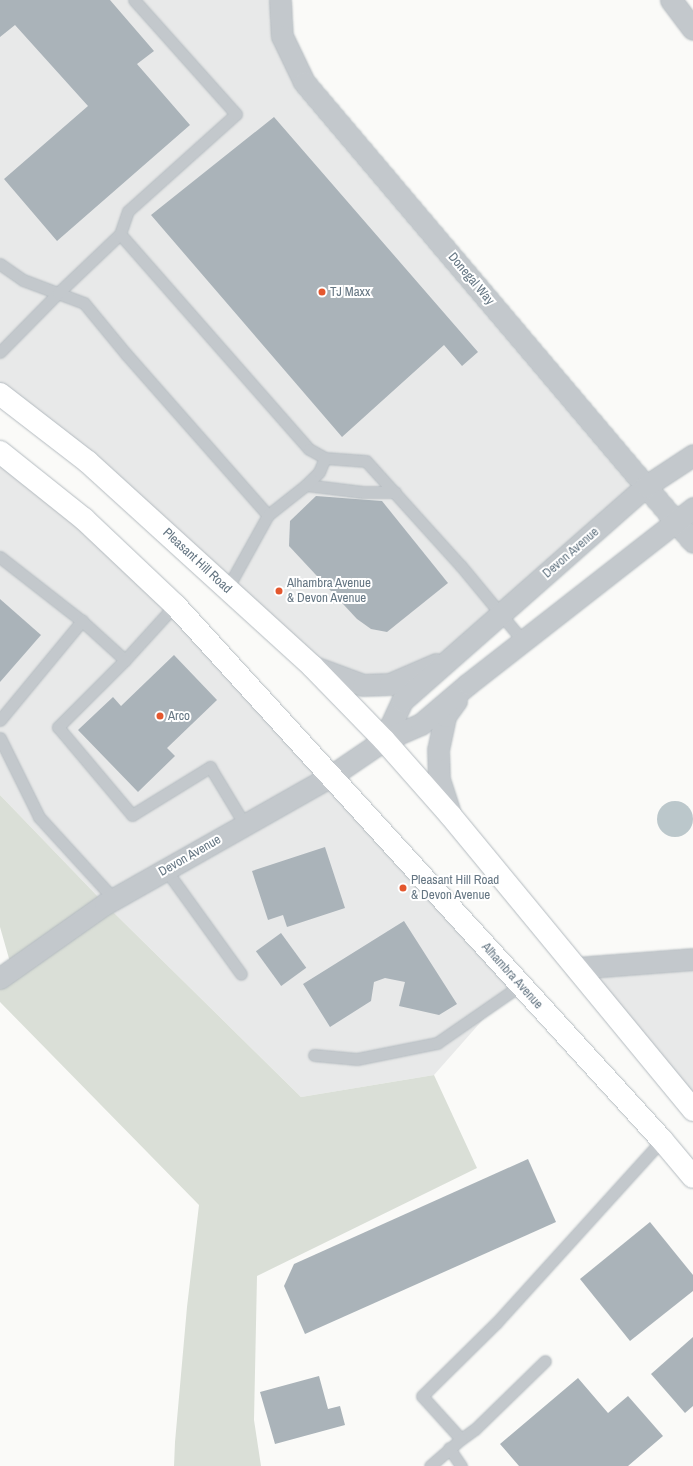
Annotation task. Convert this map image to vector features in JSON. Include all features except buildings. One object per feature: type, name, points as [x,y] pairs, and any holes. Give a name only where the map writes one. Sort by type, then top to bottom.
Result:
[{"type":"main road","name":"Pleasant Hill Road","points":[[0,394],[88,462],[312,666],[384,740]]},
{"type":"main road","points":[[0,452],[84,519],[175,604],[331,776]]},
{"type":"main road","points":[[384,740],[451,816],[693,1109]]},
{"type":"main road","name":"Alhambra Avenue","points":[[331,776],[662,1140],[693,1177]]},
{"type":"street","name":"Donegal Way","points":[[280,0],[282,36],[304,82],[693,542]]},
{"type":"street","points":[[671,0],[693,29]]},
{"type":"street","name":"Devon Avenue","points":[[384,740],[402,702],[646,486],[693,455]]},
{"type":"street","name":"Devon Avenue","points":[[0,978],[114,899],[331,776],[384,740],[421,724],[468,684],[693,508]]},
{"type":"street","name":"Devon Avenue","points":[[312,666],[362,685],[390,684],[453,657]]},
{"type":"street","name":"Devon Avenue","points":[[451,816],[439,778],[438,750],[445,716],[468,684]]},
{"type":"street","points":[[576,968],[693,959]]},
{"type":"lane","points":[[0,352],[58,293],[120,234],[128,211],[236,114],[134,0]]},
{"type":"lane","points":[[120,234],[309,449],[325,458],[366,461],[395,492],[523,641]]},
{"type":"lane","points":[[0,264],[23,280],[84,303],[126,354],[268,515]]},
{"type":"lane","points":[[227,588],[268,515],[306,485],[318,472],[325,458]]},
{"type":"lane","points":[[306,485],[363,492],[395,492]]},
{"type":"lane","points":[[0,557],[82,621],[125,660]]},
{"type":"lane","points":[[175,604],[125,660],[58,727],[132,815],[210,767],[245,825]]},
{"type":"lane","points":[[0,720],[82,621]]},
{"type":"lane","points":[[0,738],[39,816],[114,899]]},
{"type":"lane","points":[[166,870],[241,974]]},
{"type":"lane","points":[[314,1055],[357,1059],[437,1043],[521,985]]},
{"type":"lane","points":[[461,1439],[422,1396],[497,1322],[662,1140]]},
{"type":"lane","points":[[430,1466],[449,1448],[475,1429],[546,1361]]},
{"type":"lane","points":[[449,1448],[461,1466]]},
{"type":"shaded area","points":[[0,0],[280,0],[295,65],[646,486],[453,657],[390,684],[312,666],[0,394]]},
{"type":"shaded area","points":[[0,455],[84,519],[517,981],[434,1075],[301,1097],[105,904],[0,795]]},
{"type":"shaded area","points":[[0,795],[105,904],[301,1097],[434,1075],[477,1168],[257,1276],[254,1420],[261,1466],[174,1466],[187,1307],[199,1205],[0,1002],[0,978],[12,969],[0,927]]},
{"type":"shaded area","points":[[679,801],[688,806],[692,812],[692,826],[688,832],[679,837],[671,837],[662,832],[658,826],[657,815],[662,806],[668,802]]},
{"type":"shaded area","points":[[693,966],[693,1110],[579,972]]},
{"type":"place","name":"TJ Maxx","points":[[322,292]]},
{"type":"place","name":"Alhambra Avenue & Devon Avenue","points":[[279,591]]},
{"type":"place","name":"Arco","points":[[160,716]]},
{"type":"place","name":"Pleasant Hill Road & Devon Avenue","points":[[403,888]]}]
